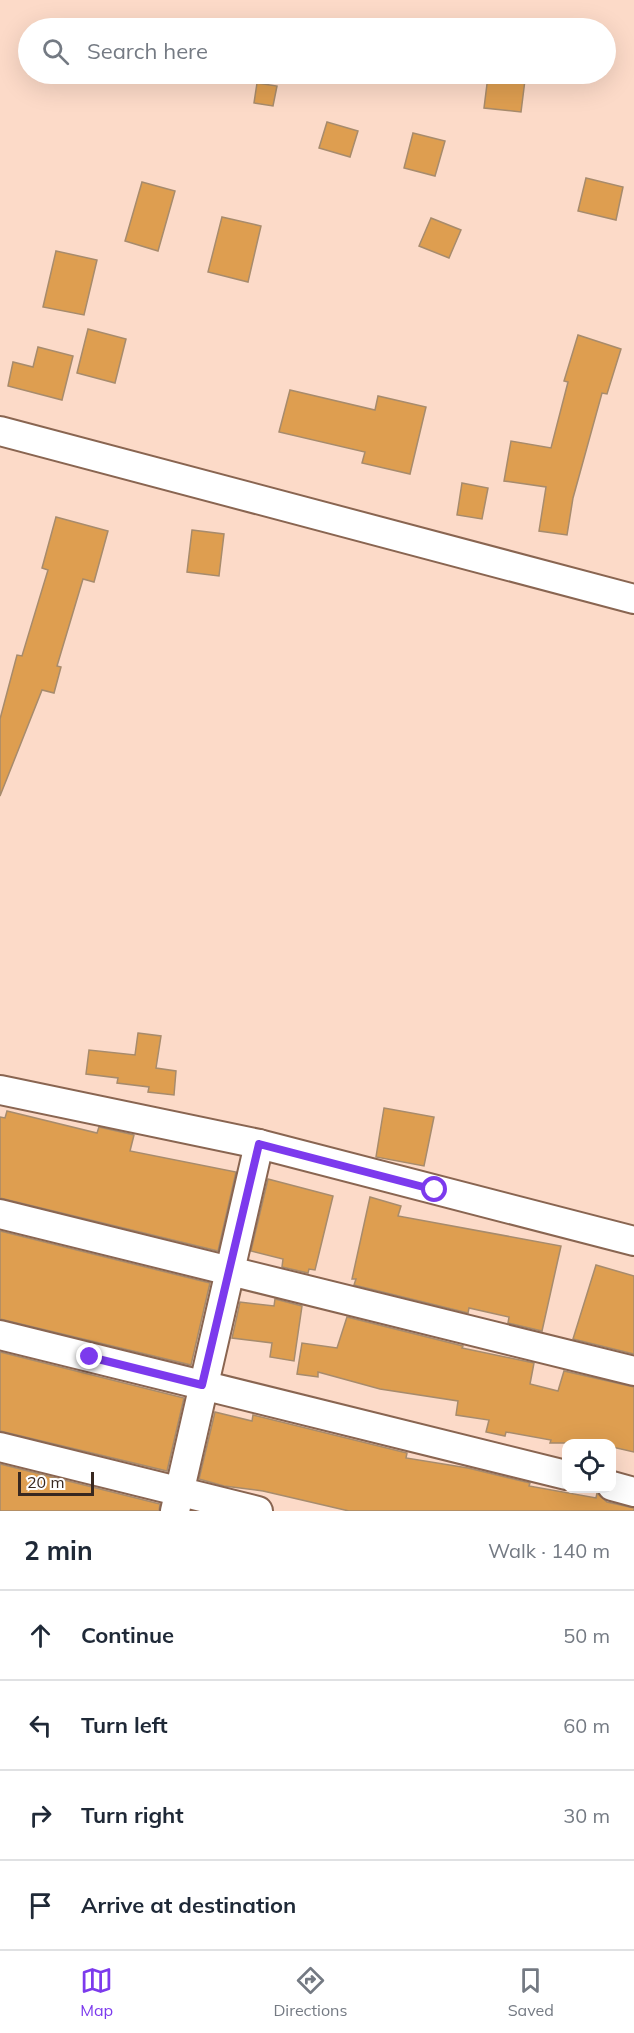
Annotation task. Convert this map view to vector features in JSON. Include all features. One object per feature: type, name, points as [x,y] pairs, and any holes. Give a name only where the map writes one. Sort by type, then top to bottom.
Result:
[{"type":"street","points":[[0,431],[634,599]]},
{"type":"street","points":[[0,1090],[259,1144],[634,1241]]},
{"type":"street","points":[[177,1501],[259,1144]]},
{"type":"street","points":[[0,1215],[634,1371]]},
{"type":"street","points":[[0,1335],[562,1474]]},
{"type":"street","points":[[0,1447],[177,1501],[258,1511]]},
{"type":"street","points":[[616,1487],[634,1491]]},
{"type":"building","points":[[257,84],[277,86],[273,106],[254,103]]},
{"type":"building","points":[[487,84],[524,84],[521,112],[484,108]]},
{"type":"building","points":[[327,122],[358,131],[350,157],[319,148]]},
{"type":"building","points":[[413,133],[445,141],[435,176],[404,168]]},
{"type":"building","points":[[586,178],[623,187],[616,220],[578,211]]},
{"type":"building","points":[[142,182],[175,191],[158,251],[125,241]]},
{"type":"building","points":[[222,217],[261,226],[248,282],[208,272]]},
{"type":"building","points":[[431,218],[461,230],[449,258],[419,246]]},
{"type":"building","points":[[56,251],[97,260],[84,315],[43,307]]},
{"type":"building","points":[[88,329],[126,339],[115,383],[77,373]]},
{"type":"building","points":[[578,335],[621,349],[607,394],[602,393],[573,498],[567,535],[539,531],[546,487],[504,481],[511,441],[551,448],[568,382],[564,381]]},
{"type":"building","points":[[38,347],[73,356],[62,400],[8,386],[13,362],[33,367]]},
{"type":"building","points":[[290,390],[375,410],[378,396],[426,407],[410,474],[362,463],[365,452],[279,432]]},
{"type":"building","points":[[462,483],[488,488],[482,519],[457,515]]},
{"type":"building","points":[[56,517],[108,531],[94,582],[83,579],[57,666],[61,667],[54,693],[42,690],[0,796],[0,719],[17,655],[22,656],[48,570],[42,568]]},
{"type":"building","points":[[192,530],[224,534],[219,576],[187,572]]},
{"type":"building","points":[[138,1033],[161,1036],[156,1068],[176,1071],[174,1095],[148,1092],[149,1087],[117,1083],[118,1078],[86,1074],[89,1050],[135,1055]]},
{"type":"building","points":[[384,1108],[434,1117],[424,1166],[376,1157]]},
{"type":"building","points":[[7,1111],[97,1133],[99,1127],[134,1135],[130,1151],[236,1172],[218,1251],[0,1198],[0,1117],[5,1118]]},
{"type":"building","points":[[268,1179],[333,1196],[315,1270],[309,1269],[308,1273],[282,1267],[283,1259],[251,1251]]},
{"type":"building","points":[[370,1197],[401,1206],[398,1216],[561,1246],[542,1331],[508,1323],[509,1317],[469,1308],[468,1313],[354,1285],[356,1279],[352,1279]]},
{"type":"building","points":[[0,1231],[210,1283],[191,1365],[0,1319]]},
{"type":"building","points":[[596,1265],[634,1276],[634,1354],[573,1339]]},
{"type":"building","points":[[275,1299],[302,1306],[294,1361],[270,1357],[272,1343],[232,1338],[240,1302],[274,1306]]},
{"type":"building","points":[[347,1317],[463,1346],[462,1348],[534,1363],[530,1384],[558,1391],[564,1371],[634,1387],[634,1452],[616,1448],[616,1439],[562,1439],[562,1443],[550,1443],[551,1440],[506,1432],[505,1436],[486,1432],[489,1420],[456,1415],[458,1401],[380,1389],[318,1372],[318,1377],[297,1374],[302,1343],[337,1348]]},
{"type":"building","points":[[0,1352],[184,1398],[167,1471],[0,1431]]},
{"type":"building","points":[[215,1412],[252,1421],[253,1415],[407,1453],[406,1458],[468,1468],[562,1493],[596,1498],[597,1493],[607,1502],[634,1508],[634,1511],[349,1511],[199,1479]]},
{"type":"building","points":[[0,1464],[160,1504],[159,1511],[0,1511]]},
{"type":"route","points":[[90,1357],[202,1385],[259,1144],[435,1190]]}]
